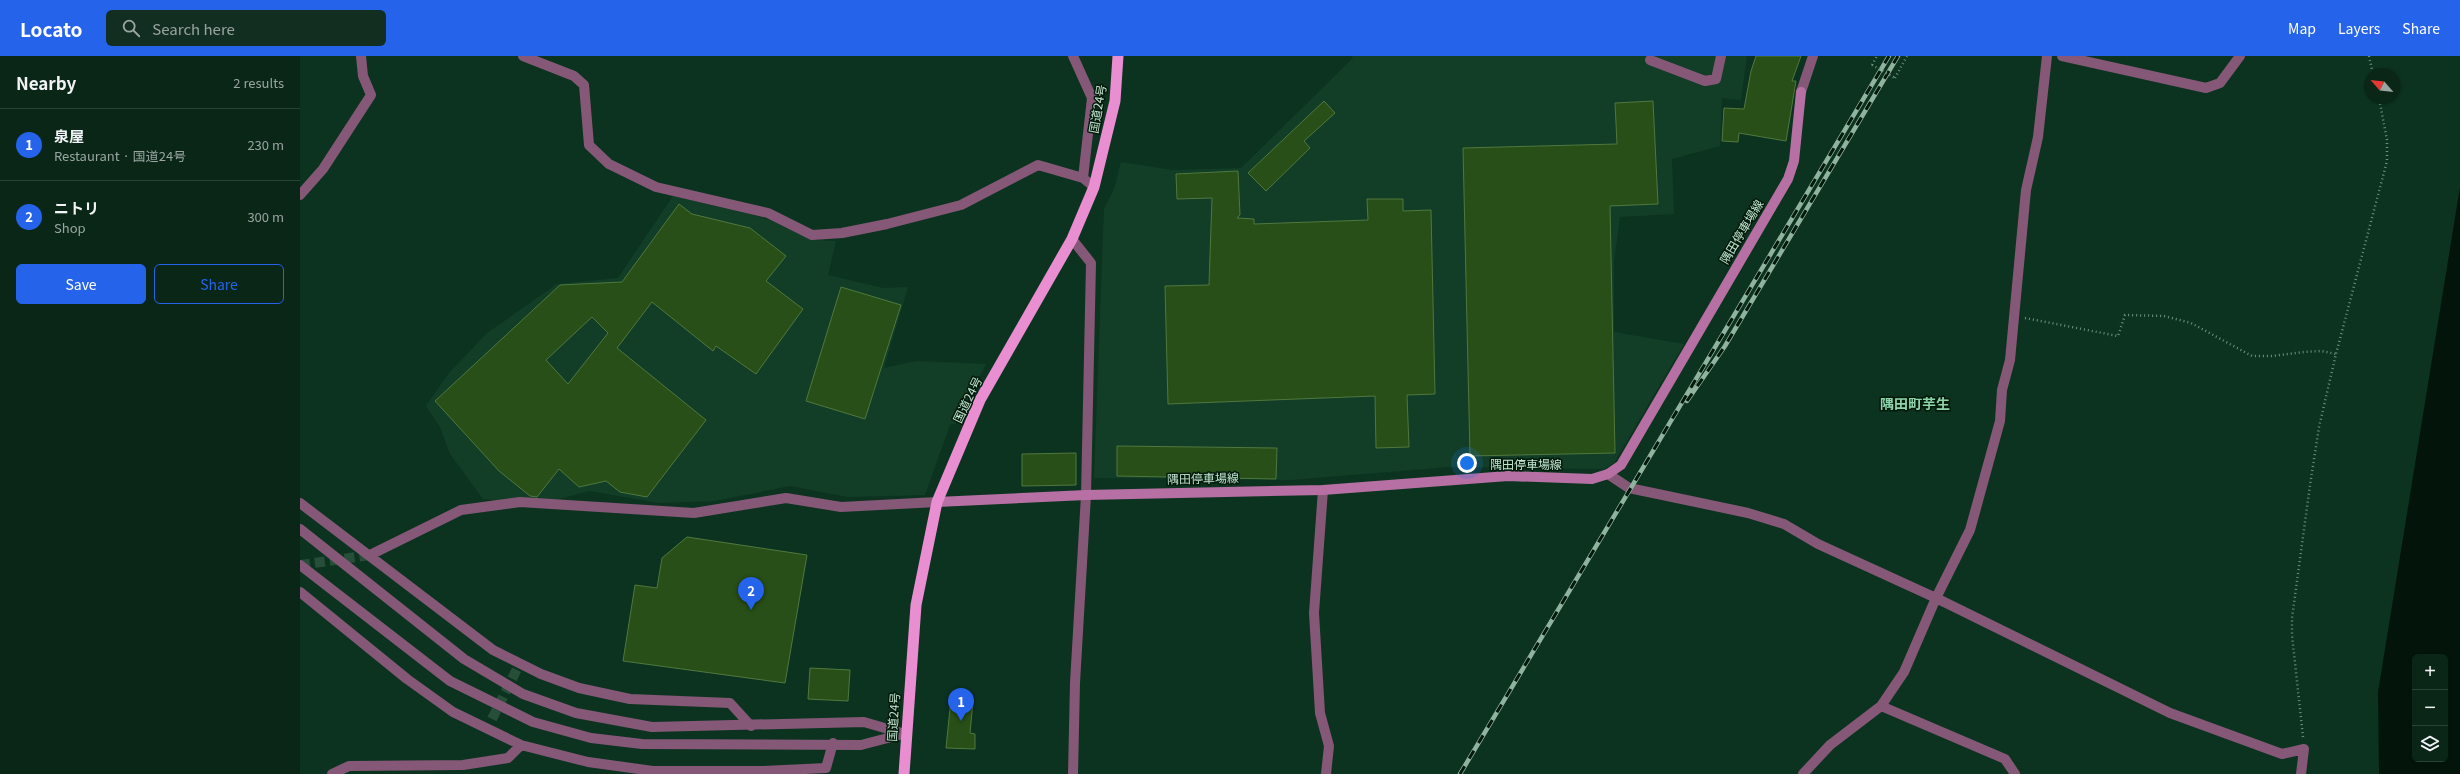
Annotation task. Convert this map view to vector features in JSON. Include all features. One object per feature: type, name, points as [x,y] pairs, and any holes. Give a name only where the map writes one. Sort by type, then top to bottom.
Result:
[{"type":"highway","name":"国道24号","points":[[904,774],[905,734],[916,605],[937,502],[980,400],[1072,239],[1094,187],[1115,101],[1118,56]]},
{"type":"main road","name":"隅田停車場線","points":[[937,502],[1086,495],[1323,490],[1508,476],[1592,479],[1608,474],[1621,465],[1788,179],[1794,161],[1801,92]]},
{"type":"street","points":[[300,195],[323,169],[371,95],[363,76],[361,56]]},
{"type":"street","points":[[523,56],[574,76],[584,85],[590,145],[609,164],[656,187],[768,213],[812,235],[842,233],[887,224],[961,205],[1038,165],[1083,178],[1094,187]]},
{"type":"street","points":[[1073,56],[1092,98],[1083,178]]},
{"type":"street","points":[[1650,60],[1705,82],[1716,80],[1721,56]]},
{"type":"street","points":[[1801,92],[1813,56]]},
{"type":"street","points":[[1803,774],[1830,745],[1881,706],[1904,672],[1936,598],[1970,530],[1986,477],[2000,421],[2014,316],[2026,190],[2038,137],[2046,56]]},
{"type":"street","points":[[2062,56],[2206,88],[2220,83],[2240,56]]},
{"type":"street","points":[[1072,239],[1091,263],[1086,495],[1075,683],[1073,774]]},
{"type":"street","points":[[1608,474],[1630,488],[1748,513],[1784,524],[1818,544],[1936,598],[2170,713],[2282,754],[2304,749],[2301,774]]},
{"type":"street","points":[[1323,490],[1314,613],[1320,713],[1329,746],[1326,774]]},
{"type":"street","points":[[370,555],[461,510],[520,502],[694,513],[786,498],[841,507],[937,502]]},
{"type":"street","points":[[300,503],[493,650],[518,666],[579,688],[630,699],[730,703],[751,726]]},
{"type":"street","points":[[300,529],[464,659],[523,694],[576,713],[652,727],[751,726],[864,722],[905,734]]},
{"type":"street","points":[[300,565],[450,681],[533,722],[590,738],[642,744],[833,743],[861,745],[905,734]]},
{"type":"street","points":[[300,592],[426,694],[453,712],[521,745],[588,762],[653,771],[763,771],[826,768],[833,743]]},
{"type":"street","points":[[1881,706],[2005,759],[2015,774]]},
{"type":"street","points":[[487,729],[492,719]]},
{"type":"street","points":[[332,774],[349,766],[463,769],[508,758],[521,745]]},
{"type":"path","points":[[1877,56],[1872,65],[1895,78],[1907,56]]},
{"type":"path","points":[[2369,56],[2372,68]]},
{"type":"path","points":[[2304,749],[2292,635],[2292,618],[2319,427],[2336,354],[2387,161],[2387,140],[2380,104]]},
{"type":"path","points":[[2014,316],[2118,336],[2125,315],[2164,316],[2196,325],[2252,356],[2272,356],[2322,351],[2336,354]]},
{"type":"shaded area","points":[[1353,56],[1747,56],[1741,100],[1722,98],[1720,146],[1672,159],[1674,214],[1620,217],[1614,262],[1614,332],[1684,344],[1614,463],[1604,469],[1449,467],[1291,480],[1094,478],[1104,209],[1114,189],[1121,162],[1173,170],[1241,168],[1351,60]]},
{"type":"shaded area","points":[[2460,187],[2460,774],[2379,774],[2378,692]]},
{"type":"shaded area","points":[[673,196],[750,214],[772,221],[811,240],[836,241],[828,275],[883,288],[908,287],[884,368],[916,361],[986,364],[956,423],[950,425],[925,495],[848,497],[790,486],[715,501],[658,503],[589,491],[540,504],[483,499],[450,454],[440,427],[426,406],[449,373],[487,333],[557,284],[618,278]]},
{"type":"building","points":[[1756,56],[1801,56],[1792,81],[1796,81],[1786,141],[1739,133],[1738,142],[1722,141],[1724,108],[1744,109],[1751,71]]},
{"type":"building","points":[[1324,101],[1335,113],[1304,141],[1310,148],[1266,191],[1248,173]]},
{"type":"building","points":[[1653,101],[1658,204],[1610,206],[1615,453],[1470,456],[1463,148],[1617,144],[1615,103]]},
{"type":"building","points":[[1238,171],[1240,215],[1237,218],[1254,219],[1254,224],[1368,220],[1367,199],[1403,199],[1403,211],[1431,210],[1435,394],[1407,395],[1409,447],[1376,448],[1375,396],[1168,404],[1165,286],[1209,285],[1212,198],[1177,199],[1176,174]]},
{"type":"building","points":[[679,204],[692,214],[750,228],[786,256],[766,281],[803,309],[756,374],[716,346],[713,351],[652,302],[617,348],[706,420],[647,497],[620,492],[606,481],[579,487],[559,469],[537,497],[530,496],[499,471],[435,401],[560,285],[622,282]],"holes":[[[592,317],[608,333],[568,384],[546,360]]]},
{"type":"building","points":[[841,287],[901,305],[865,419],[806,401]]},
{"type":"building","points":[[1117,446],[1277,448],[1276,479],[1117,476]]},
{"type":"building","points":[[1076,453],[1076,485],[1022,486],[1022,454]]},
{"type":"building","points":[[687,537],[807,555],[785,683],[623,661],[635,585],[657,588],[662,558]]},
{"type":"building","points":[[810,668],[850,670],[848,701],[808,699]]},
{"type":"building","points":[[951,699],[973,701],[970,733],[975,734],[975,749],[946,748]]},
{"type":"tunnel","points":[[300,565],[370,555]]},
{"type":"tunnel","points":[[492,719],[517,669]]},
{"type":"railway","points":[[1460,774],[1889,56]]},
{"type":"railway","points":[[1687,401],[1725,346],[1898,56]]},
{"type":"place","name":"ニトリ","points":[[751,610]]},
{"type":"place","name":"泉屋","points":[[961,721]]},
{"type":"district","name":"隅田町芋生","points":[[1915,404]]}]
